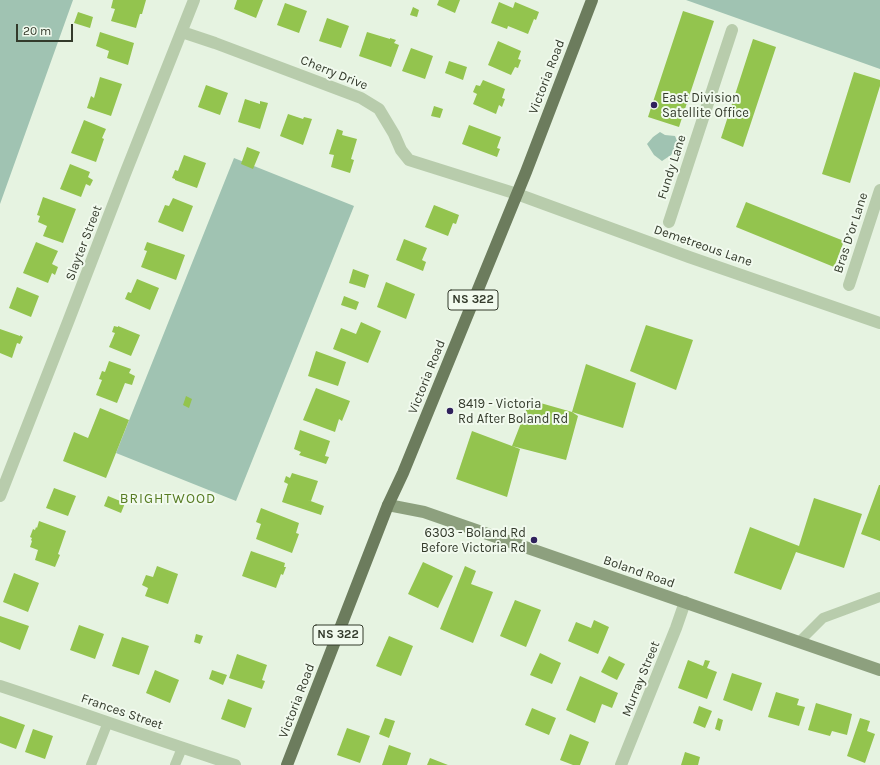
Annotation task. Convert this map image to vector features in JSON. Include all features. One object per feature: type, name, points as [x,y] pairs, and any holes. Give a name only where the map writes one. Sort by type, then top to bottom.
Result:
[{"type":"main road","name":"Victoria Road","points":[[287,765],[388,505],[401,477],[517,194],[592,0]]},
{"type":"street","name":"Slayter Street","points":[[0,496],[194,0]]},
{"type":"street","name":"Fundy Lane","points":[[669,222],[732,30]]},
{"type":"street","name":"Cherry Drive","points":[[182,32],[222,45],[361,98],[379,109],[394,134],[400,150],[409,160],[517,194]]},
{"type":"street","name":"Bras D’or Lane","points":[[849,285],[880,190]]},
{"type":"street","name":"Demetreous Lane","points":[[517,194],[689,257],[880,323]]},
{"type":"street","name":"Boland Road","points":[[388,505],[424,512],[880,670]]},
{"type":"street","name":"Murray Street","points":[[621,765],[685,602]]},
{"type":"street","name":"Frances Street","points":[[0,686],[236,765]]},
{"type":"lane","points":[[799,642],[823,618],[880,597]]},
{"type":"lane","points":[[91,765],[108,722]]},
{"type":"lane","points":[[175,765],[182,748]]},
{"type":"green space","points":[[0,0],[73,0],[0,204]]},
{"type":"green space","points":[[686,0],[880,0],[880,69]]},
{"type":"green space","points":[[660,132],[665,135],[675,136],[678,143],[671,155],[662,161],[654,155],[647,144]]},
{"type":"green space","points":[[234,158],[354,206],[236,501],[116,453]]},
{"type":"building","points":[[113,0],[146,0],[136,28],[111,21],[115,9],[111,8]]},
{"type":"building","points":[[237,0],[263,0],[256,18],[234,9]]},
{"type":"building","points":[[439,0],[460,0],[455,13],[437,5]]},
{"type":"building","points":[[499,2],[513,8],[515,2],[539,12],[536,20],[534,19],[528,34],[508,26],[507,29],[491,23]]},
{"type":"building","points":[[285,3],[307,11],[299,33],[277,25]]},
{"type":"building","points":[[413,7],[419,10],[417,17],[410,15]]},
{"type":"building","points":[[683,11],[714,21],[679,127],[648,117]]},
{"type":"building","points":[[78,12],[93,17],[90,28],[74,23]]},
{"type":"building","points":[[327,18],[349,26],[341,48],[319,41]]},
{"type":"building","points":[[100,32],[134,43],[128,65],[107,58],[109,51],[96,46]]},
{"type":"building","points":[[367,32],[396,40],[394,43],[399,45],[391,67],[359,56]]},
{"type":"building","points":[[753,39],[776,47],[743,147],[721,138]]},
{"type":"building","points":[[498,41],[521,51],[518,59],[521,60],[518,68],[515,67],[511,75],[488,65]]},
{"type":"building","points":[[411,48],[433,56],[425,79],[402,71]]},
{"type":"building","points":[[449,61],[467,67],[463,80],[445,73]]},
{"type":"building","points":[[854,72],[880,80],[880,86],[850,183],[822,174]]},
{"type":"building","points":[[100,77],[122,84],[111,116],[87,108],[91,96],[94,98]]},
{"type":"building","points":[[483,80],[505,89],[502,98],[505,99],[502,107],[499,105],[496,114],[473,104],[477,94],[473,92],[476,85],[480,86]]},
{"type":"building","points":[[206,85],[228,93],[220,115],[198,107]]},
{"type":"building","points":[[245,99],[260,104],[260,101],[268,103],[260,129],[238,122]]},
{"type":"building","points":[[434,106],[443,109],[440,118],[431,116]]},
{"type":"building","points":[[288,114],[303,119],[304,117],[312,119],[303,145],[280,136]]},
{"type":"building","points":[[84,120],[106,129],[102,138],[104,139],[96,162],[71,153]]},
{"type":"building","points":[[469,125],[501,137],[497,148],[500,149],[497,157],[462,144]]},
{"type":"building","points":[[337,129],[343,131],[342,135],[357,139],[351,159],[354,160],[350,173],[331,167],[334,155],[329,154]]},
{"type":"building","points":[[247,147],[260,152],[253,169],[241,164]]},
{"type":"building","points":[[184,155],[206,163],[197,188],[172,178],[175,170],[178,171]]},
{"type":"building","points":[[70,164],[90,172],[88,177],[93,180],[90,186],[86,184],[81,197],[60,189]]},
{"type":"building","points":[[43,197],[76,209],[63,243],[43,236],[47,226],[38,222],[40,216],[37,215]]},
{"type":"building","points":[[173,198],[193,206],[183,232],[158,222],[165,205],[169,206]]},
{"type":"building","points":[[746,202],[844,241],[834,267],[736,227]]},
{"type":"building","points":[[434,205],[459,215],[456,224],[453,223],[448,236],[425,227]]},
{"type":"building","points":[[404,239],[427,248],[422,260],[426,262],[423,271],[396,260]]},
{"type":"building","points":[[36,242],[58,251],[52,264],[58,267],[55,275],[52,273],[48,283],[23,273]]},
{"type":"building","points":[[147,242],[185,255],[176,280],[141,267],[147,251],[144,250]]},
{"type":"building","points":[[353,269],[369,275],[365,288],[349,283]]},
{"type":"building","points":[[137,279],[159,288],[150,310],[125,299],[128,292],[131,293]]},
{"type":"building","points":[[386,282],[415,294],[406,319],[377,307]]},
{"type":"building","points":[[17,287],[39,296],[31,317],[9,308]]},
{"type":"building","points":[[344,296],[359,302],[356,310],[341,305]]},
{"type":"building","points":[[361,322],[381,331],[368,363],[333,349],[341,328],[356,334]]},
{"type":"building","points":[[646,325],[693,340],[676,390],[630,371]]},
{"type":"building","points":[[114,326],[118,326],[140,335],[131,356],[109,347],[115,333],[112,332]]},
{"type":"building","points":[[0,329],[23,337],[20,344],[17,343],[12,358],[0,353]]},
{"type":"building","points":[[316,351],[346,362],[338,386],[308,376]]},
{"type":"building","points":[[109,361],[131,369],[129,373],[135,376],[132,385],[125,383],[117,403],[96,395],[102,380],[99,379],[102,371],[105,372]]},
{"type":"building","points":[[586,364],[636,383],[623,428],[572,412]]},
{"type":"building","points":[[316,388],[350,401],[342,421],[339,419],[335,432],[303,420]]},
{"type":"building","points":[[186,396],[192,399],[189,408],[183,405]]},
{"type":"building","points":[[530,400],[572,412],[578,416],[566,460],[512,446]]},
{"type":"building","points":[[100,408],[129,420],[106,478],[63,461],[74,432],[88,438]]},
{"type":"building","points":[[300,430],[330,441],[325,456],[329,457],[326,464],[299,455],[301,452],[294,449]]},
{"type":"building","points":[[472,431],[520,449],[507,497],[456,479]]},
{"type":"building","points":[[292,473],[318,481],[311,501],[308,500],[324,506],[321,515],[282,502],[288,484],[284,482],[286,476],[290,478]]},
{"type":"building","points":[[880,485],[880,541],[861,534]]},
{"type":"building","points":[[54,488],[76,496],[68,516],[46,508]]},
{"type":"building","points":[[108,496],[125,503],[121,513],[104,506]]},
{"type":"building","points":[[814,498],[862,514],[844,568],[796,552],[781,590],[734,573],[750,527],[799,546]]},
{"type":"building","points":[[261,508],[299,523],[296,533],[299,534],[292,553],[256,539],[261,524],[256,522]]},
{"type":"building","points":[[39,521],[66,531],[58,554],[60,555],[55,567],[35,560],[38,550],[30,547],[32,538],[30,537],[33,529],[35,530],[36,527],[37,528]]},
{"type":"building","points":[[251,551],[285,563],[284,567],[286,567],[283,575],[281,574],[276,588],[242,576]]},
{"type":"building","points":[[423,562],[453,576],[438,608],[408,594]]},
{"type":"building","points":[[157,566],[178,574],[168,604],[145,596],[148,588],[142,585],[146,575],[153,577]]},
{"type":"building","points":[[465,566],[476,571],[471,584],[493,592],[473,643],[440,629]]},
{"type":"building","points":[[14,573],[39,583],[28,612],[3,602]]},
{"type":"building","points":[[515,600],[541,610],[526,647],[500,636]]},
{"type":"building","points":[[0,616],[29,626],[20,650],[0,642]]},
{"type":"building","points":[[594,620],[609,627],[598,654],[568,641],[576,622],[591,628]]},
{"type":"building","points":[[79,625],[104,634],[95,659],[70,650]]},
{"type":"building","points":[[196,634],[203,636],[200,644],[194,642]]},
{"type":"building","points":[[389,636],[413,646],[401,676],[376,666]]},
{"type":"building","points":[[122,637],[149,646],[139,675],[112,666]]},
{"type":"building","points":[[540,653],[561,663],[552,684],[530,675]]},
{"type":"building","points":[[237,654],[267,665],[262,680],[265,681],[262,689],[229,678]]},
{"type":"building","points":[[609,656],[625,664],[617,680],[601,672]]},
{"type":"building","points":[[688,660],[703,666],[705,660],[710,661],[707,668],[717,672],[707,699],[678,688]]},
{"type":"building","points":[[155,670],[179,680],[170,703],[146,693]]},
{"type":"building","points":[[212,670],[227,675],[223,685],[209,679]]},
{"type":"building","points":[[732,673],[762,683],[752,711],[723,700]]},
{"type":"building","points":[[580,676],[618,693],[612,708],[602,704],[595,723],[566,710]]},
{"type":"building","points":[[776,692],[799,699],[797,705],[805,707],[799,726],[768,717]]},
{"type":"building","points":[[228,699],[252,708],[245,728],[221,719]]},
{"type":"building","points":[[816,703],[852,714],[847,735],[832,731],[830,736],[808,730]]},
{"type":"building","points":[[699,706],[712,711],[705,728],[693,723]]},
{"type":"building","points":[[532,708],[556,718],[549,735],[525,725]]},
{"type":"building","points":[[0,716],[25,725],[16,749],[0,743]]},
{"type":"building","points":[[385,718],[395,721],[389,738],[379,734]]},
{"type":"building","points":[[718,718],[723,720],[720,731],[715,729]]},
{"type":"building","points":[[860,718],[870,721],[867,731],[875,734],[865,763],[847,756]]},
{"type":"building","points":[[347,728],[370,736],[360,763],[337,755]]},
{"type":"building","points":[[33,729],[53,736],[45,759],[25,752]]},
{"type":"building","points":[[570,734],[589,742],[580,765],[573,765],[560,760]]},
{"type":"building","points":[[389,745],[411,753],[407,765],[382,765]]},
{"type":"building","points":[[685,752],[700,757],[698,765],[681,765]]},
{"type":"building","points":[[430,758],[448,765],[427,765]]},
{"type":"place","name":"East Division Satellite Office","points":[[654,105]]},
{"type":"place","name":"8419 - Victoria Rd After Boland Rd","points":[[450,411]]},
{"type":"place","name":"6303 - Boland Rd Before Victoria Rd","points":[[534,540]]},
{"type":"district","name":"BRIGHTWOOD","points":[[168,499]]}]
